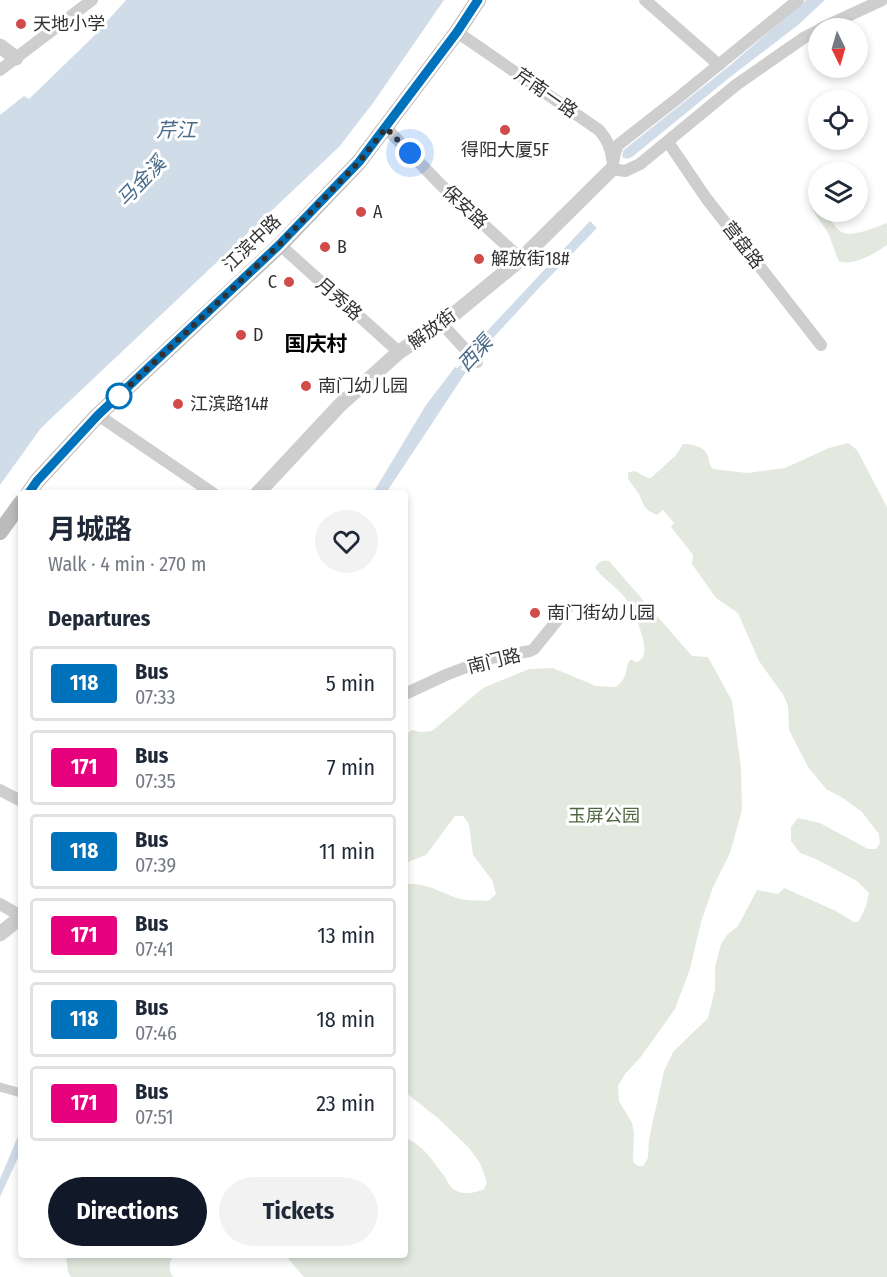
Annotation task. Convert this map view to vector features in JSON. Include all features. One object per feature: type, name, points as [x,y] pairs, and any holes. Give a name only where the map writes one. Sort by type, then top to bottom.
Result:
[{"type":"main road","name":"江滨中路","points":[[31,490],[98,415],[279,245],[359,162],[457,32],[478,0]]},
{"type":"main road","points":[[0,532],[18,507]]},
{"type":"street","points":[[0,70],[92,0]]},
{"type":"street","points":[[645,0],[719,65]]},
{"type":"street","name":"解放街","points":[[261,490],[340,405],[399,352],[442,324],[521,259],[612,169],[618,145],[798,0]]},
{"type":"street","points":[[844,18],[882,0]]},
{"type":"street","name":"芹南一路","points":[[457,32],[599,130],[607,140],[611,151],[612,169]]},
{"type":"street","points":[[612,169],[625,171],[640,164],[736,85],[808,36]]},
{"type":"street","points":[[0,46],[16,58]]},
{"type":"street","name":"保安路","points":[[386,128],[440,184],[521,259]]},
{"type":"street","name":"营盘路","points":[[668,142],[706,198],[821,345]]},
{"type":"street","name":"月秀路","points":[[279,245],[399,352]]},
{"type":"street","points":[[442,324],[477,362]]},
{"type":"street","points":[[98,415],[208,490]]},
{"type":"street","name":"南门路","points":[[408,693],[491,658],[524,653],[534,649],[567,608]]},
{"type":"street","points":[[0,790],[18,799]]},
{"type":"street","points":[[0,904],[18,914]]},
{"type":"street","points":[[0,934],[18,919]]},
{"type":"street","points":[[0,1087],[18,1092]]},
{"type":"green space","points":[[821,222],[832,222],[840,231],[850,234],[887,223],[887,245],[857,261],[839,261],[827,231]]},
{"type":"green space","name":"玉屏公园","points":[[848,443],[857,450],[887,507],[887,1277],[304,1277],[288,1258],[408,1258],[408,1140],[423,1149],[452,1188],[457,1191],[477,1192],[484,1189],[487,1182],[480,1163],[469,1148],[439,1119],[408,1094],[408,884],[427,886],[466,900],[488,901],[496,894],[492,880],[473,855],[469,824],[463,816],[455,816],[426,855],[408,862],[408,733],[412,730],[432,731],[483,688],[529,669],[553,668],[596,686],[616,687],[625,676],[630,660],[637,662],[643,657],[644,644],[636,618],[628,603],[622,594],[595,568],[601,562],[609,561],[692,656],[708,657],[732,701],[741,768],[742,810],[730,853],[713,887],[701,922],[690,969],[675,1009],[618,1086],[619,1101],[632,1123],[634,1132],[633,1162],[638,1166],[643,1166],[648,1158],[649,1139],[664,1071],[673,1052],[708,1018],[715,989],[715,967],[721,944],[727,935],[738,926],[757,890],[778,894],[784,888],[858,922],[869,893],[857,881],[800,853],[791,841],[791,827],[798,818],[820,823],[868,849],[876,849],[880,843],[879,834],[862,812],[826,789],[808,767],[789,730],[788,706],[784,696],[759,661],[738,613],[716,598],[692,564],[693,555],[671,527],[674,523],[663,510],[657,515],[649,511],[628,479],[628,473],[631,471],[651,478],[676,455],[683,444],[703,449],[713,469],[747,473],[785,468],[829,448]]},
{"type":"green space","points":[[66,1258],[172,1258],[170,1271],[173,1277],[71,1277]]},
{"type":"water","name":"芹江","points":[[126,0],[444,0],[373,103],[339,147],[41,428],[0,485],[0,115],[24,96],[29,99],[94,36]]},
{"type":"water","points":[[806,0],[825,0],[798,25],[632,157],[627,159],[622,157],[625,149],[728,67]]},
{"type":"water","points":[[590,221],[597,228],[493,338],[478,349],[474,345]]},
{"type":"water","points":[[455,367],[466,372],[388,490],[375,490],[426,405]]},
{"type":"water","points":[[18,1136],[18,1158],[0,1197],[0,1179]]},
{"type":"waterway","name":"西渠","points":[[458,370],[469,357]]},
{"type":"bus line","name":"118","points":[[31,490],[98,415],[328,196],[386,128],[478,0]]},
{"type":"place","name":"天地小学","points":[[21,24]]},
{"type":"place","name":"得阳大厦5F","points":[[505,130]]},
{"type":"place","name":"A","points":[[361,212]]},
{"type":"place","name":"B","points":[[325,247]]},
{"type":"place","name":"解放街18#","points":[[479,259]]},
{"type":"place","name":"C","points":[[289,282]]},
{"type":"place","name":"D","points":[[241,335]]},
{"type":"place","name":"南门幼儿园","points":[[306,386]]},
{"type":"place","name":"江滨路14#","points":[[178,404]]},
{"type":"place","name":"南门街幼儿园","points":[[535,613]]},
{"type":"district","name":"国庆村","points":[[316,344]]},
{"type":"route","points":[[119,396],[113,401],[328,196],[386,128],[410,153]]},
{"type":"water label","name":"马金溪","points":[[141,181]]}]
